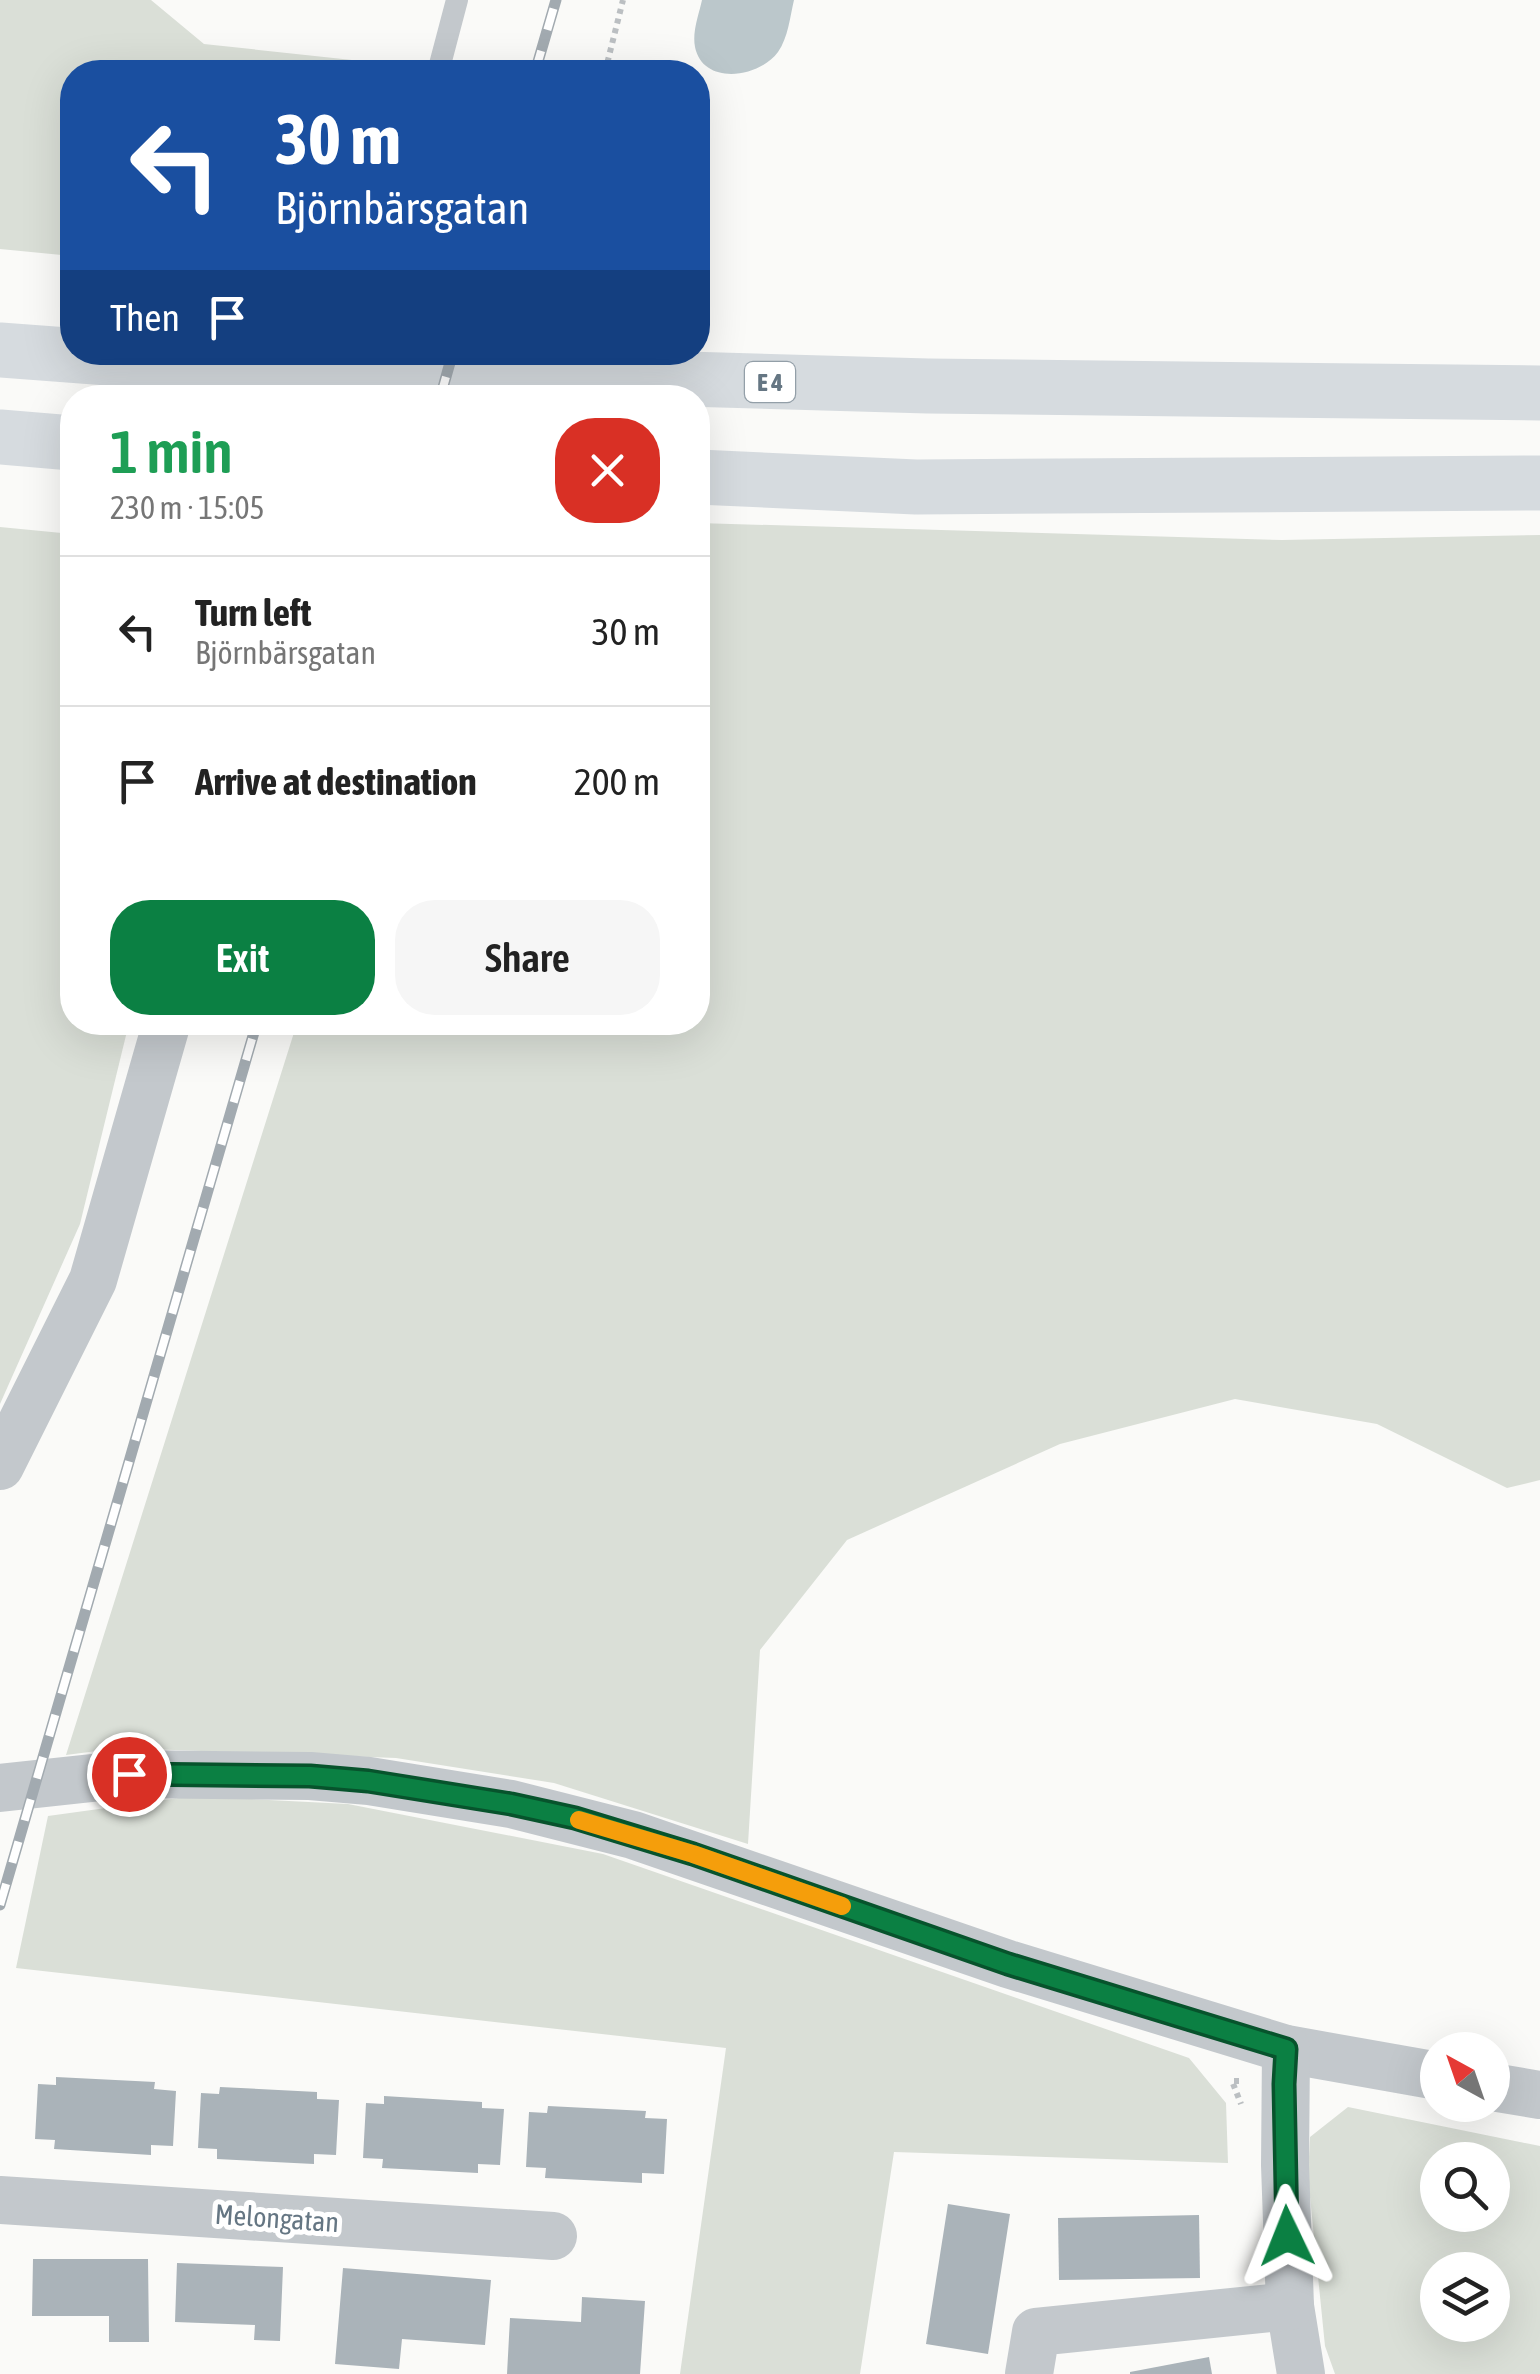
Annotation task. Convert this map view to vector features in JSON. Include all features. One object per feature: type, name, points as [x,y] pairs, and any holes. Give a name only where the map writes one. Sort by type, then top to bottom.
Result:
[{"type":"highway","name":"E 4","points":[[0,350],[60,354]]},
{"type":"highway","name":"E 4","points":[[201,365],[888,385],[1540,393]]},
{"type":"highway","points":[[0,438],[60,442]]},
{"type":"highway","points":[[710,478],[916,487],[1540,483]]},
{"type":"street","points":[[0,1466],[93,1280],[163,1035]]},
{"type":"street","points":[[0,1788],[129,1774],[310,1776],[368,1781],[511,1804],[633,1835],[1008,1964],[1286,2049],[1420,2073]]},
{"type":"street","points":[[1286,2049],[1290,2306],[1301,2374]]},
{"type":"street","points":[[1510,2089],[1540,2095]]},
{"type":"street","name":"Melongatan","points":[[0,2200],[553,2236]]},
{"type":"street","points":[[1029,2374],[1036,2332],[1290,2306]]},
{"type":"lane","points":[[441,60],[456,0]]},
{"type":"path","points":[[608,60],[623,0]]},
{"type":"shaded area","points":[[0,0],[151,0],[204,44],[352,60],[60,60],[60,255],[0,249]]},
{"type":"shaded area","points":[[702,0],[794,0],[778,52],[758,68],[745,72],[720,73],[710,68],[710,60],[701,60],[695,47]]},
{"type":"shaded area","points":[[710,523],[1282,540],[1540,535],[1540,1480],[1507,1488],[1377,1424],[1235,1399],[1060,1444],[847,1540],[760,1650],[748,1844],[554,1783],[396,1758],[120,1748],[66,1755],[293,1035],[710,1035]]},
{"type":"shaded area","points":[[0,527],[60,533],[60,1035],[126,1035],[80,1224],[0,1404]]},
{"type":"shaded area","points":[[193,1796],[348,1804],[603,1854],[1189,2058],[1226,2103],[1228,2163],[894,2152],[860,2374],[680,2374],[726,2048],[16,1968],[48,1816]]},
{"type":"shaded area","points":[[1348,2107],[1540,2146],[1540,2374],[1335,2374],[1325,2346],[1308,2177],[1310,2137]]},
{"type":"building","points":[[56,2077],[155,2082],[154,2089],[176,2091],[173,2146],[151,2145],[151,2155],[54,2149],[55,2140],[35,2139],[38,2084],[56,2085]]},
{"type":"building","points":[[220,2087],[317,2092],[317,2099],[339,2100],[336,2155],[314,2154],[314,2164],[217,2159],[217,2149],[198,2148],[201,2093],[219,2094]]},
{"type":"building","points":[[384,2096],[482,2102],[482,2108],[504,2109],[500,2165],[478,2164],[478,2173],[382,2168],[383,2159],[363,2158],[366,2103],[384,2104]]},
{"type":"building","points":[[548,2106],[646,2111],[645,2118],[667,2119],[664,2174],[642,2173],[642,2183],[545,2178],[546,2168],[526,2167],[529,2112],[547,2113]]},
{"type":"building","points":[[948,2204],[1010,2214],[988,2354],[926,2344]]},
{"type":"building","points":[[1199,2215],[1200,2278],[1059,2280],[1058,2218]]},
{"type":"building","points":[[33,2259],[148,2259],[149,2342],[109,2342],[109,2316],[32,2316]]},
{"type":"building","points":[[177,2263],[283,2267],[280,2341],[254,2340],[255,2325],[175,2322]]},
{"type":"building","points":[[343,2268],[491,2280],[485,2345],[402,2339],[399,2369],[335,2364]]},
{"type":"building","points":[[582,2297],[645,2301],[640,2374],[507,2374],[510,2318],[581,2322]]},
{"type":"building","points":[[1209,2357],[1212,2374],[1130,2374],[1130,2372]]},
{"type":"railway","points":[[538,60],[556,0]]},
{"type":"railway","points":[[444,385],[449,365]]},
{"type":"railway","points":[[0,1905],[253,1035]]},
{"type":"slow traffic","points":[[579,1820],[693,1854],[842,1906]]},
{"type":"route","points":[[129,1774],[310,1776],[368,1781],[575,1818],[693,1854],[1008,1964],[1286,2049],[1287,2236]]}]
